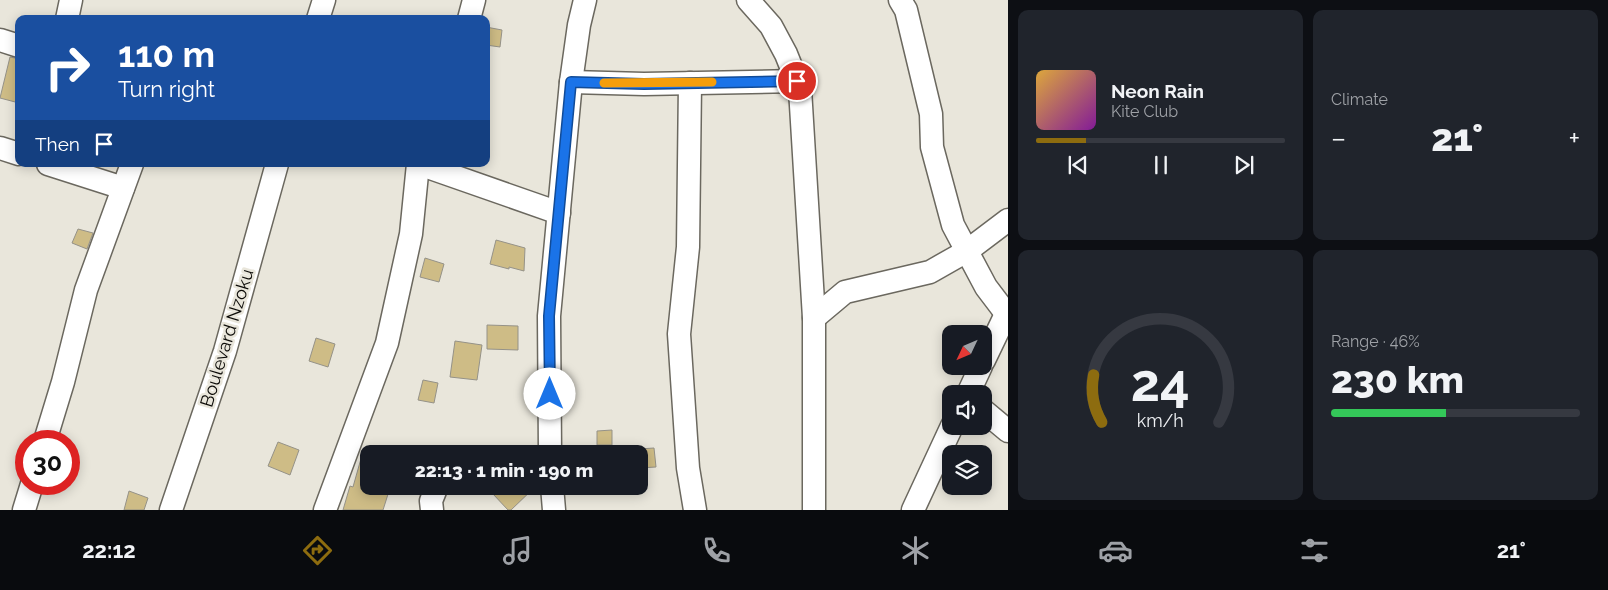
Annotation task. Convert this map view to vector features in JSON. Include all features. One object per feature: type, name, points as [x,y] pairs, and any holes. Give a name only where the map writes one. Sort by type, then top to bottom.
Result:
[{"type":"street","points":[[68,15],[71,0]]},
{"type":"street","points":[[319,15],[324,0]]},
{"type":"street","points":[[470,15],[474,0]]},
{"type":"street","points":[[550,445],[549,316],[571,82],[585,0]]},
{"type":"street","points":[[748,0],[771,26],[786,54],[800,88],[814,318],[814,510]]},
{"type":"street","points":[[900,0],[906,10],[931,114],[932,147],[950,217],[986,287],[1007,313],[992,344]]},
{"type":"street","points":[[0,40],[15,45]]},
{"type":"street","points":[[571,82],[644,84],[797,81]]},
{"type":"street","points":[[690,82],[688,247],[680,334],[688,468],[695,510]]},
{"type":"street","points":[[0,148],[15,153]]},
{"type":"street","points":[[57,167],[123,188]]},
{"type":"street","points":[[48,430],[63,382],[86,290],[131,167]]},
{"type":"street","name":"Boulevard Nzoku","points":[[171,510],[225,351],[276,167]]},
{"type":"street","points":[[325,510],[387,343],[411,234],[419,167]]},
{"type":"street","points":[[428,167],[559,212]]},
{"type":"street","points":[[814,318],[845,292],[930,272],[967,250],[1008,220]]},
{"type":"street","points":[[992,417],[1008,431]]},
{"type":"street","points":[[913,510],[948,435]]},
{"type":"street","points":[[24,510],[29,495]]},
{"type":"street","points":[[432,510],[431,501],[433,495]]},
{"type":"street","points":[[552,495],[554,510]]},
{"type":"building","points":[[490,28],[502,30],[500,47],[490,46]]},
{"type":"building","points":[[10,57],[15,58],[15,102],[0,98]]},
{"type":"building","points":[[78,229],[93,233],[87,249],[72,243]]},
{"type":"building","points":[[496,240],[525,248],[524,271],[490,264]]},
{"type":"building","points":[[425,258],[444,264],[439,282],[420,277]]},
{"type":"building","points":[[487,325],[518,326],[518,350],[487,349]]},
{"type":"building","points":[[316,338],[335,344],[328,367],[309,361]]},
{"type":"building","points":[[455,341],[482,345],[477,380],[450,377]]},
{"type":"building","points":[[423,380],[438,383],[434,403],[418,400]]},
{"type":"building","points":[[612,430],[612,445],[597,445],[597,431]]},
{"type":"building","points":[[278,442],[299,450],[290,475],[268,466]]},
{"type":"building","points":[[648,448],[654,448],[656,467],[648,467]]},
{"type":"building","points":[[360,462],[360,495],[388,495],[383,510],[343,510],[350,486],[353,487]]},
{"type":"building","points":[[129,491],[148,498],[144,510],[124,510]]},
{"type":"building","points":[[494,495],[527,495],[511,510],[508,510]]},
{"type":"slow traffic","points":[[604,83],[712,82]]},
{"type":"route","points":[[550,394],[549,316],[571,82],[644,84],[797,81]]}]
